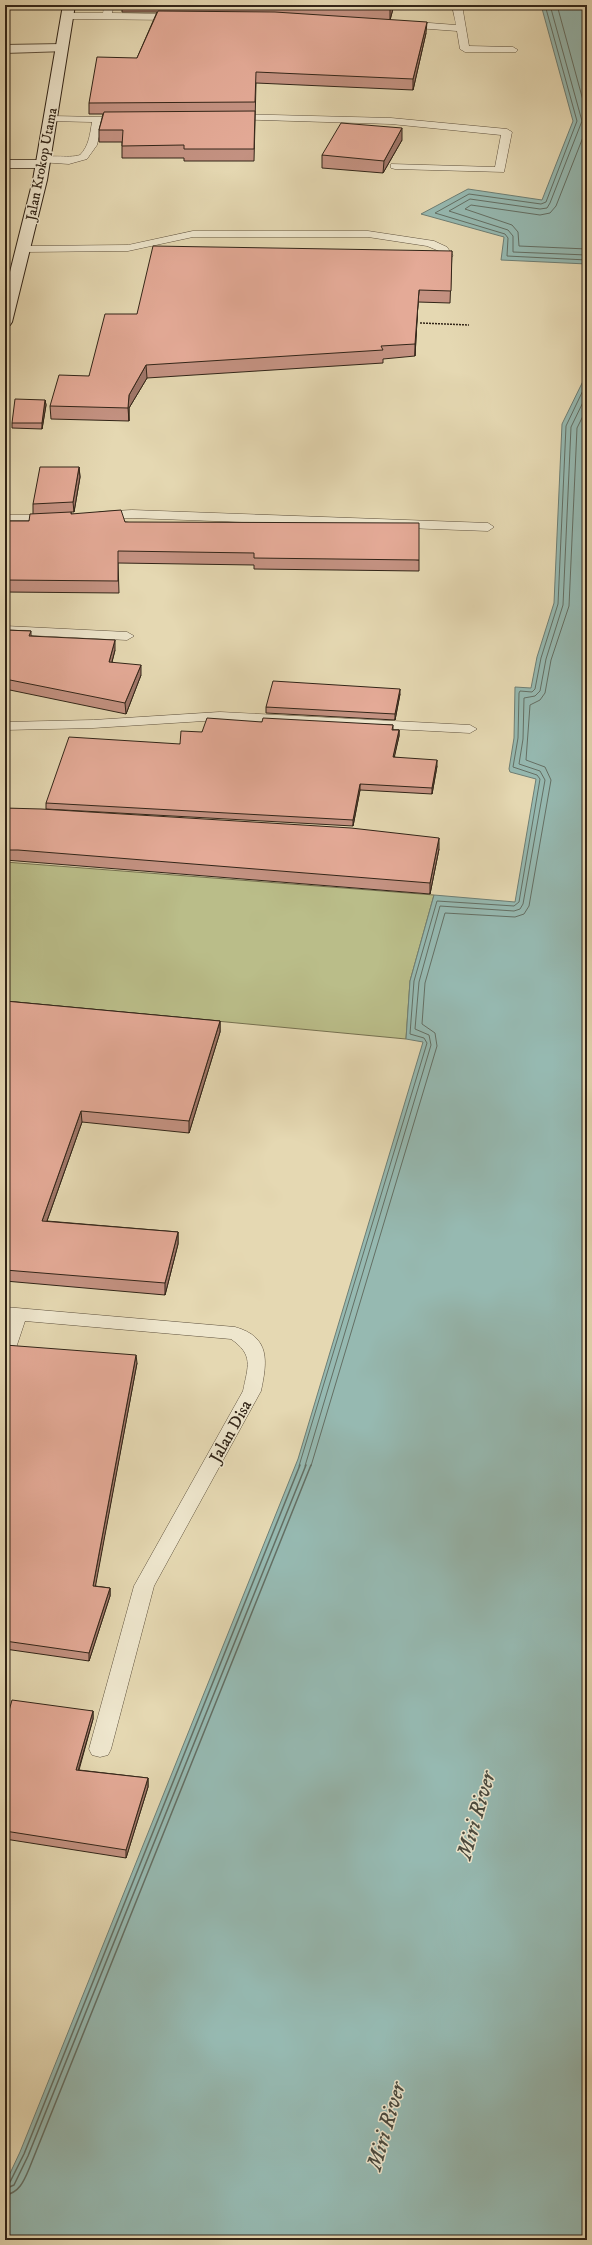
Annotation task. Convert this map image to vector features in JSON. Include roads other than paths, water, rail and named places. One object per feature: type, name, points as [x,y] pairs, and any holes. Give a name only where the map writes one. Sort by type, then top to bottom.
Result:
[{"type":"street","name":"Jalan Krokop Utama","points":[[5,322],[9,293],[24,249],[43,162],[68,10]]},
{"type":"street","points":[[5,48],[62,48]]},
{"type":"street","points":[[5,164],[43,162]]},
{"type":"lane","points":[[108,16],[109,5]]},
{"type":"lane","points":[[457,5],[465,49],[513,50]]},
{"type":"lane","points":[[68,10],[108,16],[185,17]]},
{"type":"lane","points":[[391,23],[462,28]]},
{"type":"lane","points":[[221,117],[391,121],[507,132],[500,170],[395,166]]},
{"type":"lane","points":[[43,162],[80,161],[88,156],[103,119],[51,119]]},
{"type":"lane","points":[[24,249],[128,248],[145,246],[178,236],[193,234],[360,234],[430,243],[443,249],[447,256]]},
{"type":"lane","points":[[85,516],[132,514],[488,527]]},
{"type":"lane","points":[[5,519],[24,520],[62,518]]},
{"type":"lane","points":[[5,630],[127,636]]},
{"type":"lane","points":[[5,726],[93,724],[220,716],[470,729]]},
{"type":"lane","points":[[5,1344],[9,1344],[11,1314]]},
{"type":"lane","name":"Jalan Disa","points":[[11,1314],[235,1333],[252,1344],[258,1360],[252,1391],[144,1586],[100,1750]]},
{"type":"water","points":[[541,5],[587,5],[587,264],[501,260],[504,237],[421,214],[468,189],[542,200],[573,121]]},
{"type":"water","name":"Miri River","points":[[587,373],[587,2240],[5,2240],[5,2184],[20,2152],[298,1459],[423,1042],[406,1039],[410,981],[434,895],[515,902],[536,779],[510,772],[509,769],[514,738],[515,687],[531,688],[537,657],[554,603],[562,424]]}]
